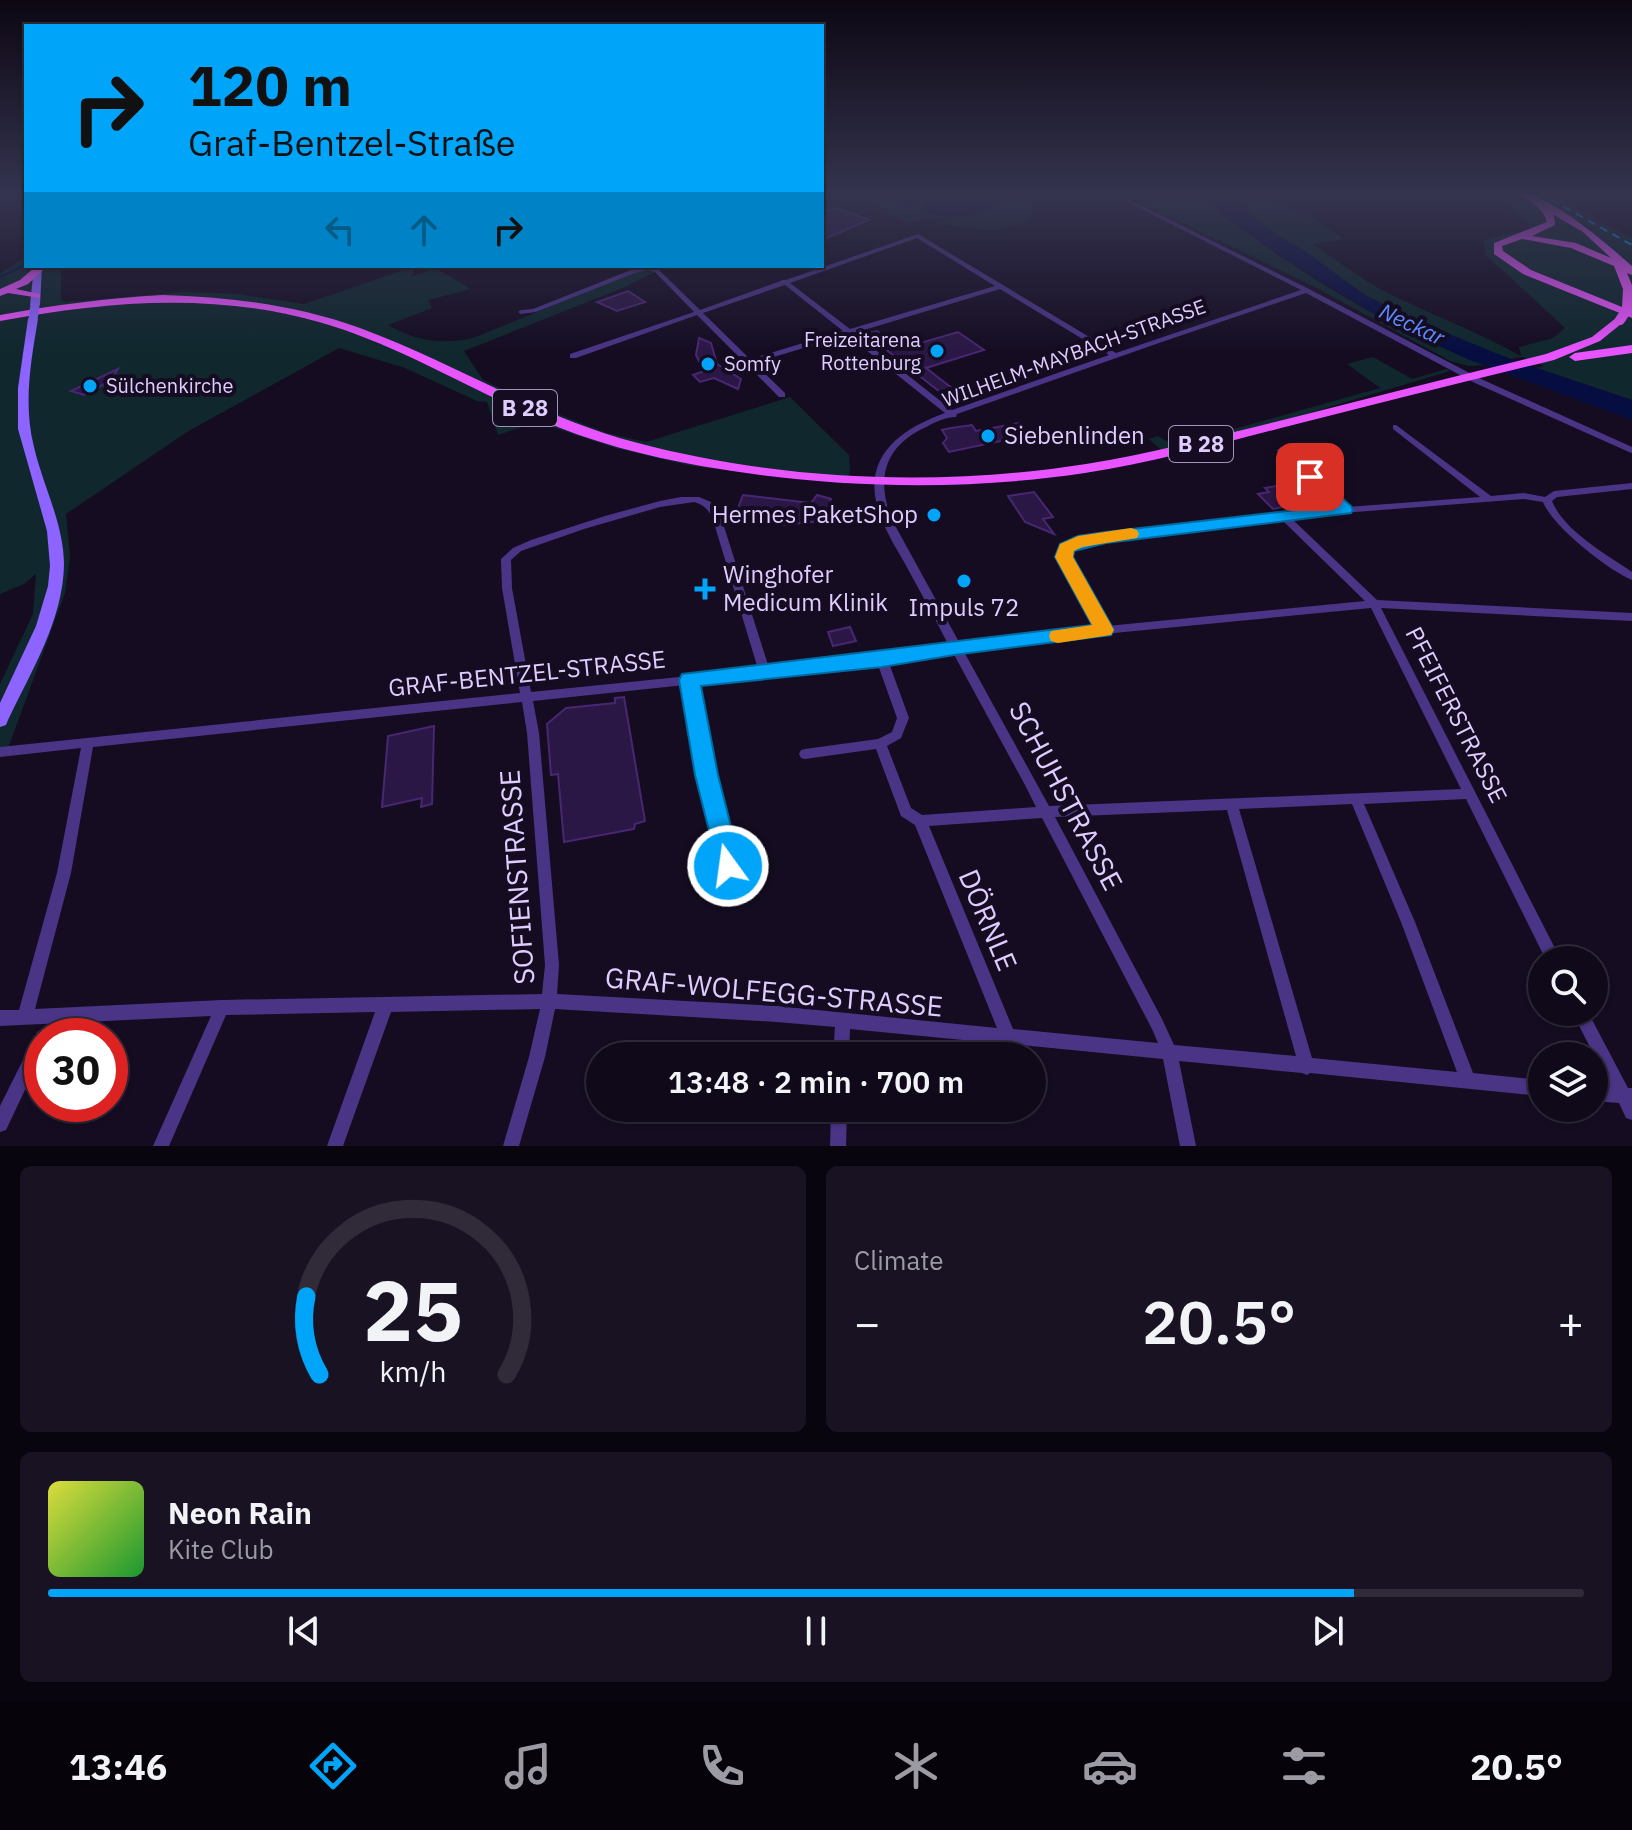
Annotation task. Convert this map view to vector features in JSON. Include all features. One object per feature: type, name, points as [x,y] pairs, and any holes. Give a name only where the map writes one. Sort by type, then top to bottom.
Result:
[{"type":"main road","points":[[1497,246],[1504,259],[1564,289],[1627,314],[1628,289],[1613,254]]},
{"type":"main road","points":[[1576,246],[1619,266]]},
{"type":"main road","points":[[1605,246],[1632,272]]},
{"type":"main road","points":[[6,292],[38,268]]},
{"type":"main road","points":[[0,720],[46,622],[57,568],[52,519],[24,429],[23,397],[38,268]]},
{"type":"main road","points":[[6,292],[36,293]]},
{"type":"main road","name":"B 28","points":[[0,318],[132,300],[198,299],[264,305],[359,332],[545,417],[611,440],[734,467],[878,480],[1015,477],[1127,462],[1589,345],[1606,335],[1627,314]]},
{"type":"main road","points":[[1545,358],[1632,349]]},
{"type":"street","points":[[824,268],[887,246]]},
{"type":"street","points":[[936,246],[1114,355]]},
{"type":"street","points":[[1220,246],[1471,377],[1632,450]]},
{"type":"street","points":[[521,312],[534,311],[643,268]]},
{"type":"street","points":[[649,268],[657,271],[782,395]]},
{"type":"street","points":[[573,356],[823,268]]},
{"type":"street","points":[[784,281],[953,415]]},
{"type":"street","points":[[749,362],[1002,286]]},
{"type":"street","name":"WILHELM-MAYBACH-STRASSE","points":[[878,480],[884,460],[900,439],[917,429],[1114,355],[1307,290]]},
{"type":"street","points":[[1396,427],[1488,498]]},
{"type":"street","points":[[1281,450],[1345,510]]},
{"type":"street","name":"SCHUHSTRASSE","points":[[878,480],[884,515],[1046,812],[1170,1053],[1188,1146]]},
{"type":"street","points":[[1547,500],[1554,494],[1632,486]]},
{"type":"street","points":[[1104,630],[1064,557],[1066,548],[1078,542],[1282,515],[1488,498],[1524,496],[1547,500]]},
{"type":"street","name":"SOFIENSTRASSE","points":[[511,1146],[551,1001],[552,965],[533,733],[507,588],[506,559],[516,549],[549,537],[691,499],[706,502],[715,513],[764,671]]},
{"type":"street","points":[[1547,500],[1548,507],[1563,525],[1632,577]]},
{"type":"street","name":"PFEIFERSTRASSE","points":[[1282,515],[1374,604],[1547,946]]},
{"type":"street","name":"GRAF-BENTZEL-STRASSE","points":[[0,752],[882,660],[954,647],[1104,630],[1374,604],[1632,617]]},
{"type":"street","points":[[805,754],[880,744],[897,735],[903,718],[882,660]]},
{"type":"street","points":[[690,680],[728,866]]},
{"type":"street","points":[[25,1017],[64,873],[88,743]]},
{"type":"street","name":"DÖRNLE","points":[[880,744],[906,812],[920,821],[1009,1038]]},
{"type":"street","points":[[920,821],[1046,812],[1468,794]]},
{"type":"street","points":[[1356,800],[1408,922],[1468,1080]]},
{"type":"street","points":[[1232,806],[1307,1067]]},
{"type":"street","name":"GRAF-WOLFEGG-STRASSE","points":[[0,1018],[222,1008],[551,1001],[726,1010],[1528,1086]]},
{"type":"street","points":[[335,1146],[386,1004]]},
{"type":"street","points":[[161,1146],[222,1008]]},
{"type":"street","points":[[842,1042],[843,1021]]},
{"type":"street","points":[[1588,1026],[1628,1096],[1632,1112]]},
{"type":"street","points":[[0,1124],[24,1074]]},
{"type":"street","points":[[1608,1094],[1628,1096]]},
{"type":"street","points":[[838,1146],[839,1122]]},
{"type":"green space","points":[[1232,246],[1266,246],[1342,296],[1427,340],[1485,365],[1469,366],[1450,361],[1313,286]]},
{"type":"green space","points":[[1294,246],[1317,246],[1380,289],[1521,356],[1519,347],[1553,338],[1565,328],[1485,254],[1484,246],[1632,246],[1632,400],[1535,368],[1544,366],[1522,357],[1510,359],[1431,328],[1365,295]]},
{"type":"green space","points":[[24,257],[24,268],[61,268],[61,300],[66,302],[185,292],[238,294],[304,304],[401,271],[400,268],[412,268],[415,272],[410,277],[435,268],[471,289],[428,300],[432,308],[388,325],[419,338],[451,341],[473,338],[640,270],[657,271],[625,287],[464,351],[483,380],[547,410],[607,433],[646,442],[790,397],[849,455],[850,471],[846,484],[692,466],[615,448],[537,422],[498,435],[487,402],[477,401],[405,368],[339,348],[187,432],[66,514],[70,556],[65,593],[7,751],[0,752],[0,684],[33,614],[36,574],[24,584],[0,594],[0,274]]},
{"type":"green space","points":[[1373,357],[1412,379],[1447,369],[1450,371],[1266,426],[1161,450],[1149,439],[1158,436],[1166,441],[1193,435],[1202,438],[1380,388],[1347,364]]},
{"type":"water","name":"Neckar","points":[[1267,246],[1297,246],[1365,295],[1401,314],[1510,359],[1632,400],[1632,420],[1467,359],[1379,317]]},
{"type":"building","points":[[628,291],[645,302],[617,311],[597,302]]},
{"type":"building","name":"Freizeitarena Rottenburg","points":[[877,331],[900,349],[958,332],[984,350],[926,368],[957,392],[945,396],[866,334]]},
{"type":"building","name":"Somfy","points":[[699,338],[711,343],[717,364],[741,379],[738,389],[714,378],[700,382],[693,375],[704,371],[696,355]]},
{"type":"building","name":"Sülchenkirche","points":[[118,369],[110,381],[84,395],[71,391]]},
{"type":"building","points":[[1019,423],[1033,441],[1014,445],[1010,439],[949,452],[943,443],[947,438],[942,430],[972,425],[976,431]]},
{"type":"building","points":[[1276,486],[1281,491],[1299,487],[1314,501],[1273,509],[1258,494],[1269,492],[1265,488]]},
{"type":"building","points":[[1034,492],[1053,517],[1043,519],[1054,534],[1025,522],[1008,496]]},
{"type":"building","points":[[743,495],[811,503],[817,495],[831,499],[821,521],[783,525],[775,518],[736,513]]},
{"type":"building","points":[[850,627],[856,641],[833,646],[828,632]]},
{"type":"building","points":[[624,697],[645,821],[635,824],[634,829],[564,842],[558,774],[551,775],[547,724],[566,708],[615,703],[615,698]]},
{"type":"building","points":[[434,726],[432,804],[421,807],[422,798],[382,807],[388,736]]},
{"type":"waterway","points":[[0,277],[23,266]]},
{"type":"slow traffic","points":[[1058,636],[1104,630],[1064,557],[1066,548],[1078,542],[1131,534]]},
{"type":"place","name":"Freizeitarena Rottenburg","points":[[937,351]]},
{"type":"place","name":"Somfy","points":[[708,364]]},
{"type":"place","name":"Sülchenkirche","points":[[90,386]]},
{"type":"place","name":"Siebenlinden","points":[[988,436]]},
{"type":"place","name":"Hermes PaketShop","points":[[934,515]]},
{"type":"place","name":"Impuls 72","points":[[964,581]]},
{"type":"place","name":"Winghofer Medicum Klinik","points":[[705,589]]},
{"type":"route","points":[[728,866],[690,680],[882,660],[954,647],[1104,630],[1064,557],[1066,548],[1078,542],[1106,537],[1345,510],[1310,477]]}]
